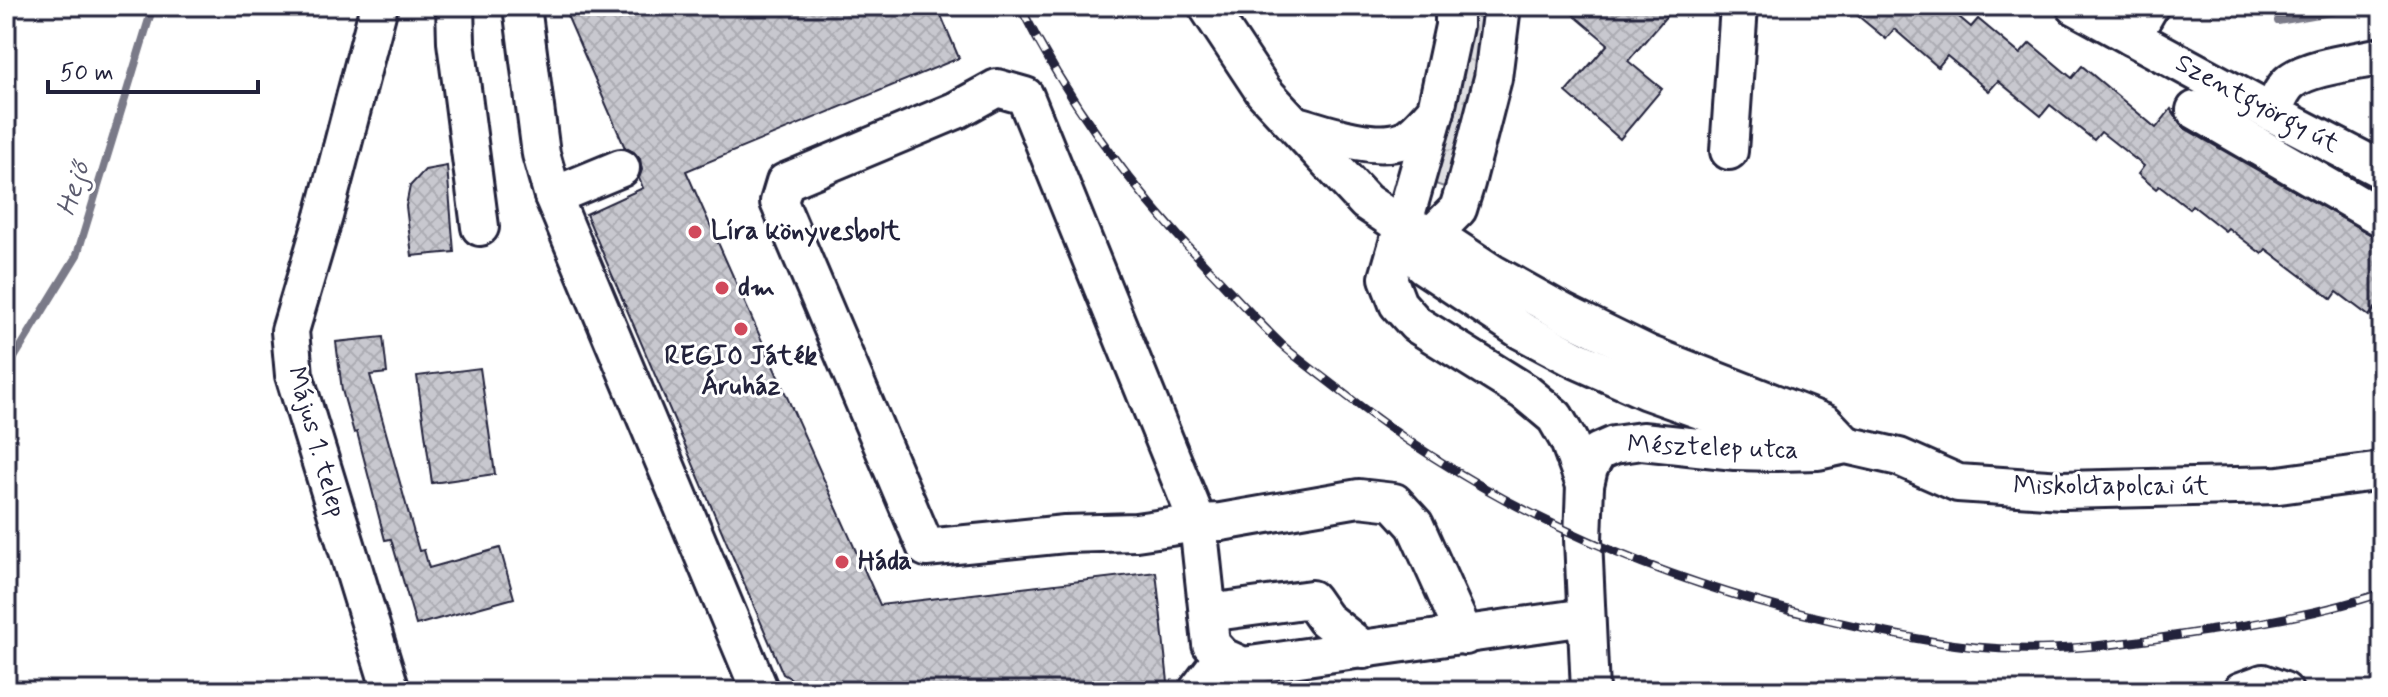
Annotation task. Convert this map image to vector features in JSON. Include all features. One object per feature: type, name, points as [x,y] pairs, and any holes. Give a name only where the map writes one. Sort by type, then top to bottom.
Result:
[{"type":"street","name":"Május 1. telep","points":[[379,6],[324,216],[290,331],[294,375],[391,691]]},
{"type":"street","points":[[455,6],[456,42],[480,227]]},
{"type":"street","points":[[522,6],[541,154],[553,196],[760,691]]},
{"type":"street","name":"Miskolctapolcai út","points":[[1207,6],[1264,92],[1366,202],[1419,242],[1522,331],[1575,359],[1660,396],[1832,448],[1899,457],[1958,483],[2062,490],[2279,485],[2382,471]]},
{"type":"street","points":[[1419,242],[1416,185],[1454,26],[1454,6]]},
{"type":"street","points":[[1419,242],[1458,209],[1493,78],[1502,6]]},
{"type":"street","points":[[1729,151],[1739,6]]},
{"type":"street","name":"Szentgyörgy út","points":[[2075,6],[2382,170]]},
{"type":"street","points":[[2132,37],[2150,6]]},
{"type":"street","points":[[2272,113],[2283,90],[2305,74],[2382,56]]},
{"type":"street","points":[[1465,636],[1415,525],[1394,502],[1359,498],[1221,522],[1198,523],[1136,532],[1065,534],[926,548],[779,202],[785,182],[957,110],[997,88],[1025,96],[1198,523],[1211,644],[1223,657],[1243,666],[1465,636],[1586,617]]},
{"type":"street","points":[[1297,125],[1354,142],[1399,142],[1436,110]]},
{"type":"street","points":[[2195,110],[2382,218]]},
{"type":"street","points":[[553,196],[621,168]]},
{"type":"street","points":[[1458,209],[1492,273]]},
{"type":"street","name":"Miskolctapolcai út","points":[[1419,242],[1492,273],[1648,354],[1825,423],[1832,448]]},
{"type":"street","name":"Mésztelep utca","points":[[1419,242],[1388,278],[1398,304],[1416,324],[1525,392],[1555,417],[1569,441],[1585,485]]},
{"type":"street","name":"Mésztelep utca","points":[[1590,691],[1583,539],[1585,485],[1589,468],[1598,452],[1614,445],[1642,441],[1735,451],[1832,448]]},
{"type":"street","points":[[1208,613],[1311,599],[1325,619],[1364,650]]},
{"type":"street","points":[[1197,691],[1223,657]]},
{"type":"street","points":[[2241,691],[2263,683],[2284,691]]},
{"type":"green space","points":[[1469,6],[1487,6],[1482,53],[1466,120],[1444,187],[1427,181]]},
{"type":"building","points":[[563,6],[937,6],[959,58],[686,171],[880,605],[1156,572],[1168,682],[1100,691],[813,691],[783,674],[586,214],[643,188],[639,178],[642,170],[640,159],[625,148]]},
{"type":"building","points":[[1563,6],[1675,6],[1628,61],[1662,89],[1620,139],[1566,92],[1608,44]]},
{"type":"building","points":[[1846,6],[1946,6],[1971,27],[1978,19],[2020,54],[2030,43],[2072,78],[2082,66],[2156,128],[2171,109],[2184,128],[2382,241],[2382,300],[2369,316],[2337,292],[2332,299],[2266,249],[2262,254],[2192,205],[2189,209],[2159,186],[2156,189],[2138,174],[2144,166],[2101,132],[2094,140],[2050,105],[2041,116],[1998,81],[1989,91],[1947,56],[1938,67],[1894,29],[1886,39]]},
{"type":"building","points":[[447,166],[454,252],[412,256],[406,206],[410,186],[425,170]]},
{"type":"building","points":[[383,337],[387,373],[370,375],[419,551],[424,550],[429,568],[500,548],[514,598],[416,625],[391,539],[385,540],[357,432],[354,433],[342,390],[336,342]]},
{"type":"building","points":[[480,368],[495,474],[432,483],[417,376]]},
{"type":"waterway","name":"Hejő","points":[[6,371],[77,255],[153,6]]},
{"type":"waterway","points":[[2278,21],[2365,6]]},
{"type":"railway","points":[[1020,6],[1059,77],[1128,176],[1180,238],[1281,344],[1392,429],[1447,466],[1561,528],[1620,554],[1744,598],[1808,615],[1912,638],[2003,649],[2088,647],[2247,625],[2292,617],[2382,593]]},
{"type":"place","name":"Líra könyvesbolt","points":[[695,232]]},
{"type":"place","name":"dm","points":[[722,288]]},
{"type":"place","name":"REGIO Játék Áruház","points":[[741,329]]},
{"type":"place","name":"Háda","points":[[842,562]]}]
